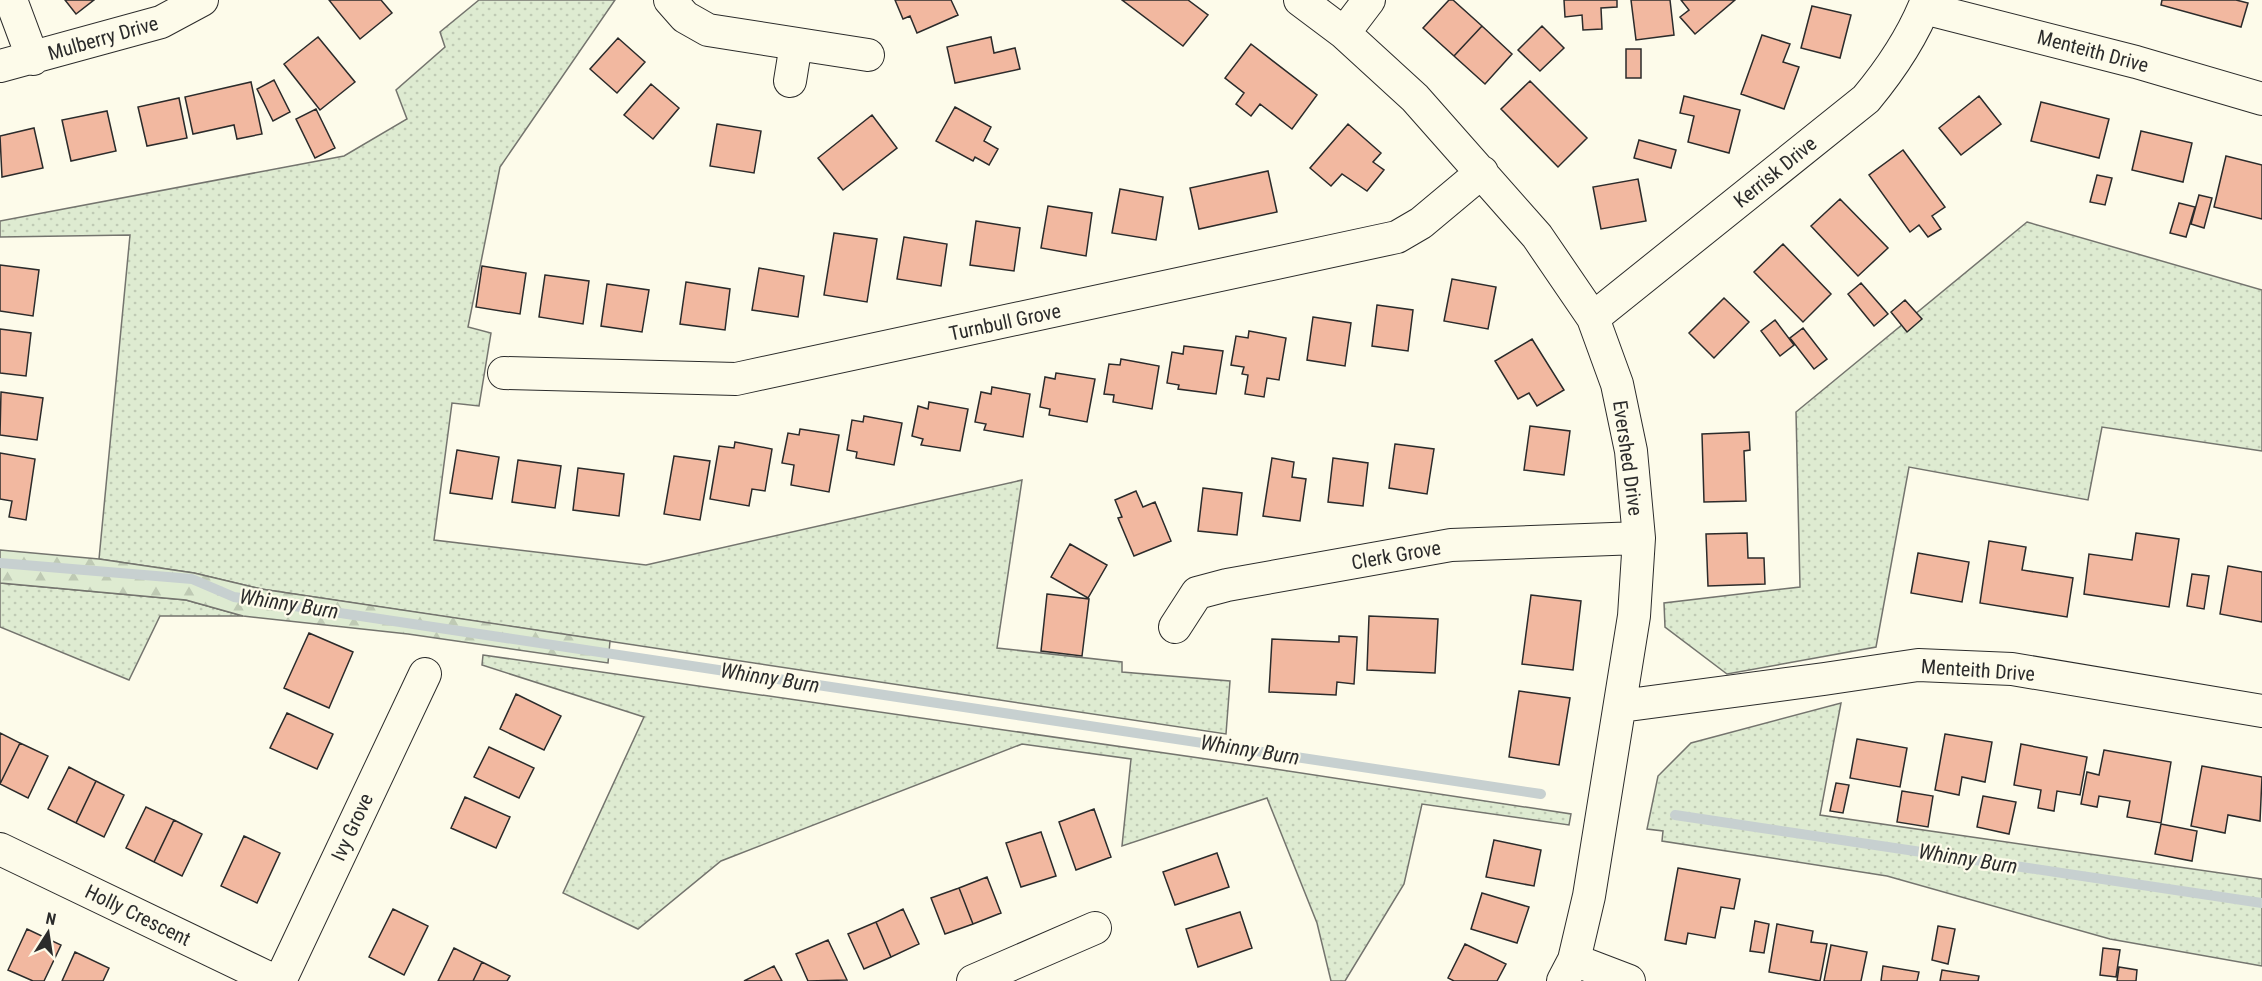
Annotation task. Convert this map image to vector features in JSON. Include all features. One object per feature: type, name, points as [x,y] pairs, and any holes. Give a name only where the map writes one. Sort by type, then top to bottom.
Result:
[{"type":"street","points":[[11,0],[33,59]]},
{"type":"street","name":"Mulberry Drive","points":[[0,66],[33,59],[161,22],[202,0]]},
{"type":"street","points":[[670,0],[685,17],[708,30],[868,55]]},
{"type":"street","name":"Evershed Drive","points":[[1300,0],[1344,33],[1416,98],[1537,236],[1593,318],[1620,395],[1631,452],[1639,538],[1634,616],[1590,896],[1569,971]]},
{"type":"street","points":[[1344,33],[1369,0]]},
{"type":"street","name":"Menteith Drive","points":[[1925,4],[2262,99]]},
{"type":"street","name":"Kerrisk Drive","points":[[1593,318],[1866,99],[1887,73],[1925,4]]},
{"type":"street","points":[[790,81],[796,44]]},
{"type":"street","name":"Turnbull Grove","points":[[504,373],[736,379],[1397,237],[1421,223],[1482,172]]},
{"type":"street","name":"Clerk Grove","points":[[1175,627],[1197,593],[1227,585],[1451,545],[1639,538]]},
{"type":"street","name":"Menteith Drive","points":[[1621,706],[1824,680],[1918,665],[2012,669],[2262,711]]},
{"type":"street","name":"Ivy Grove","points":[[278,981],[425,674]]},
{"type":"street","name":"Holly Crescent","points":[[0,849],[278,981]]},
{"type":"street","points":[[972,981],[1095,928]]},
{"type":"street","points":[[1569,971],[1629,981]]},
{"type":"green space","points":[[479,0],[615,0],[500,167],[468,327],[491,333],[479,406],[452,403],[434,540],[646,565],[1022,480],[997,648],[1122,662],[1122,672],[1230,681],[1226,734],[261,589],[194,573],[99,559],[130,235],[0,237],[0,221],[344,156],[407,119],[396,90],[445,47],[440,32]]},
{"type":"green space","points":[[2027,222],[2262,290],[2262,451],[2102,427],[2088,500],[1909,467],[1876,647],[1727,674],[1665,627],[1664,603],[1800,587],[1796,412]]},
{"type":"green space","points":[[0,550],[99,559],[194,573],[261,589],[610,641],[608,663],[408,634],[243,616],[186,600],[0,583]]},
{"type":"green space","points":[[0,583],[186,600],[243,616],[160,616],[129,680],[0,627]]},
{"type":"green space","points":[[483,655],[1269,768],[1571,814],[1569,825],[1422,804],[1404,884],[1345,981],[1331,981],[1317,923],[1267,798],[1122,846],[1131,759],[1022,744],[721,861],[638,929],[563,893],[644,717],[482,665]]},
{"type":"green space","points":[[1841,703],[1820,815],[2262,879],[2262,966],[2110,939],[1887,876],[1662,841],[1663,831],[1647,829],[1658,776],[1691,743]]},
{"type":"building","points":[[65,0],[94,0],[76,14]]},
{"type":"building","points":[[329,0],[381,0],[392,13],[360,39]]},
{"type":"building","points":[[895,0],[951,0],[958,15],[917,33],[910,16],[903,19]]},
{"type":"building","points":[[1122,0],[1188,0],[1208,15],[1183,46]]},
{"type":"building","points":[[1449,0],[1453,0],[1482,26],[1454,56],[1423,28]]},
{"type":"building","points":[[1564,0],[1617,0],[1617,7],[1601,8],[1602,29],[1583,30],[1582,15],[1565,17]]},
{"type":"building","points":[[1631,0],[1670,0],[1674,35],[1636,40]]},
{"type":"building","points":[[1681,0],[1735,0],[1695,34],[1680,17],[1689,10]]},
{"type":"building","points":[[2162,0],[2236,0],[2248,3],[2241,27],[2161,5]]},
{"type":"building","points":[[1812,6],[1851,15],[1840,58],[1801,48]]},
{"type":"building","points":[[1482,26],[1512,54],[1485,84],[1454,56]]},
{"type":"building","points":[[1542,26],[1564,48],[1540,71],[1518,50]]},
{"type":"building","points":[[1762,35],[1790,44],[1783,62],[1799,67],[1784,109],[1741,94]]},
{"type":"building","points":[[318,37],[355,82],[320,110],[284,64]]},
{"type":"building","points":[[991,37],[994,53],[1015,48],[1020,69],[955,83],[947,47]]},
{"type":"building","points":[[618,38],[645,62],[617,93],[590,69]]},
{"type":"building","points":[[1251,44],[1317,95],[1292,129],[1260,104],[1251,116],[1236,104],[1244,93],[1225,78]]},
{"type":"building","points":[[1626,49],[1641,49],[1641,78],[1626,78]]},
{"type":"building","points":[[274,80],[290,112],[273,121],[257,89]]},
{"type":"building","points":[[1530,81],[1587,138],[1558,167],[1501,109]]},
{"type":"building","points":[[251,82],[262,134],[237,139],[234,125],[193,134],[185,97]]},
{"type":"building","points":[[651,84],[679,108],[653,139],[624,115]]},
{"type":"building","points":[[1684,96],[1740,110],[1729,153],[1688,142],[1694,116],[1680,113]]},
{"type":"building","points":[[1979,96],[2001,124],[1961,155],[1939,128]]},
{"type":"building","points":[[179,98],[187,138],[147,146],[138,107]]},
{"type":"building","points":[[2041,102],[2109,119],[2099,158],[2031,141]]},
{"type":"building","points":[[955,107],[991,127],[984,141],[998,149],[989,165],[975,157],[973,161],[936,141]]},
{"type":"building","points":[[316,109],[335,148],[315,158],[296,119]]},
{"type":"building","points":[[107,111],[116,151],[71,161],[62,120]]},
{"type":"building","points":[[872,115],[897,148],[843,190],[818,158]]},
{"type":"building","points":[[717,124],[761,131],[754,173],[710,166]]},
{"type":"building","points":[[1348,124],[1381,153],[1373,162],[1384,170],[1367,191],[1342,174],[1331,186],[1310,168]]},
{"type":"building","points":[[34,128],[43,168],[2,177],[0,136]]},
{"type":"building","points":[[2141,131],[2192,143],[2183,182],[2132,170]]},
{"type":"building","points":[[1639,140],[1676,150],[1671,168],[1634,158]]},
{"type":"building","points":[[1903,150],[1945,207],[1932,216],[1941,229],[1928,237],[1919,225],[1910,232],[1869,175]]},
{"type":"building","points":[[2226,156],[2262,165],[2262,219],[2214,207]]},
{"type":"building","points":[[1268,171],[1277,212],[1199,229],[1190,188]]},
{"type":"building","points":[[2097,175],[2112,178],[2105,205],[2090,202]]},
{"type":"building","points":[[1638,179],[1646,221],[1601,229],[1593,187]]},
{"type":"building","points":[[1120,189],[1163,197],[1156,240],[1112,233]]},
{"type":"building","points":[[2199,195],[2212,198],[2204,228],[2191,224]]},
{"type":"building","points":[[1840,199],[1888,248],[1858,276],[1811,226]]},
{"type":"building","points":[[2179,203],[2195,207],[2186,237],[2170,233]]},
{"type":"building","points":[[1048,206],[1092,213],[1086,256],[1041,248]]},
{"type":"building","points":[[976,221],[1020,228],[1014,271],[970,265]]},
{"type":"building","points":[[834,233],[877,239],[867,302],[824,295]]},
{"type":"building","points":[[904,237],[947,244],[941,286],[897,279]]},
{"type":"building","points":[[1783,244],[1831,294],[1803,322],[1754,272]]},
{"type":"building","points":[[0,265],[39,270],[33,316],[0,311]]},
{"type":"building","points":[[482,266],[526,273],[520,314],[476,307]]},
{"type":"building","points":[[759,268],[804,276],[798,317],[752,310]]},
{"type":"building","points":[[545,275],[589,281],[583,324],[539,317]]},
{"type":"building","points":[[1452,279],[1496,287],[1488,329],[1444,321]]},
{"type":"building","points":[[686,282],[730,289],[725,330],[680,324]]},
{"type":"building","points":[[1861,283],[1888,314],[1874,326],[1848,294]]},
{"type":"building","points":[[607,284],[649,290],[642,332],[601,326]]},
{"type":"building","points":[[1724,298],[1749,322],[1714,358],[1689,333]]},
{"type":"building","points":[[1905,300],[1922,319],[1907,332],[1891,312]]},
{"type":"building","points":[[1377,305],[1413,310],[1408,351],[1372,346]]},
{"type":"building","points":[[1313,317],[1351,323],[1345,366],[1307,360]]},
{"type":"building","points":[[1775,320],[1794,345],[1780,356],[1761,331]]},
{"type":"building","points":[[1803,328],[1827,359],[1814,369],[1790,338]]},
{"type":"building","points":[[0,329],[31,333],[26,376],[0,373]]},
{"type":"building","points":[[1249,331],[1286,338],[1279,380],[1267,378],[1264,397],[1245,394],[1248,375],[1242,374],[1244,367],[1231,365],[1236,336],[1248,338]]},
{"type":"building","points":[[1532,339],[1564,390],[1537,406],[1529,393],[1518,399],[1495,361]]},
{"type":"building","points":[[1184,346],[1223,351],[1216,394],[1178,389],[1179,385],[1167,383],[1172,352],[1183,354]]},
{"type":"building","points":[[1121,359],[1159,366],[1152,409],[1113,402],[1114,395],[1104,394],[1109,364],[1120,365]]},
{"type":"building","points":[[1056,373],[1095,379],[1087,422],[1049,415],[1050,409],[1040,407],[1045,377],[1055,379]]},
{"type":"building","points":[[992,387],[1030,394],[1023,437],[984,430],[986,424],[975,422],[981,392],[991,394]]},
{"type":"building","points":[[1,392],[43,398],[37,440],[0,435]]},
{"type":"building","points":[[929,402],[968,409],[960,451],[921,445],[923,439],[912,436],[918,406],[928,409]]},
{"type":"building","points":[[864,416],[902,423],[894,465],[856,458],[857,452],[847,450],[852,420],[863,422]]},
{"type":"building","points":[[1530,426],[1570,431],[1564,475],[1524,470]]},
{"type":"building","points":[[800,429],[839,435],[829,492],[791,485],[794,465],[782,463],[788,433],[799,435]]},
{"type":"building","points":[[1749,432],[1750,450],[1744,451],[1746,501],[1704,502],[1702,434]]},
{"type":"building","points":[[735,442],[772,449],[765,491],[752,489],[749,506],[710,499],[719,446],[734,448]]},
{"type":"building","points":[[1395,444],[1434,449],[1427,494],[1389,488]]},
{"type":"building","points":[[457,450],[499,457],[492,499],[450,493]]},
{"type":"building","points":[[0,453],[35,459],[26,520],[9,517],[12,501],[0,499]]},
{"type":"building","points":[[674,456],[710,461],[700,520],[664,514]]},
{"type":"building","points":[[1272,458],[1294,462],[1292,477],[1306,479],[1300,521],[1263,516]]},
{"type":"building","points":[[1333,458],[1368,463],[1363,506],[1328,502]]},
{"type":"building","points":[[518,460],[561,466],[555,508],[512,502]]},
{"type":"building","points":[[578,468],[624,474],[619,516],[573,510]]},
{"type":"building","points":[[1203,488],[1242,493],[1237,535],[1198,531]]},
{"type":"building","points":[[1136,491],[1143,507],[1155,502],[1171,541],[1134,556],[1118,518],[1122,517],[1115,500]]},
{"type":"building","points":[[1747,533],[1748,558],[1764,558],[1765,584],[1708,586],[1706,534]]},
{"type":"building","points":[[2136,533],[2179,539],[2169,607],[2084,594],[2089,554],[2132,560]]},
{"type":"building","points":[[1989,541],[2026,547],[2022,570],[2073,578],[2067,617],[1980,603]]},
{"type":"building","points":[[1070,544],[1107,565],[1088,598],[1051,577]]},
{"type":"building","points":[[1918,553],[1969,562],[1962,602],[1911,593]]},
{"type":"building","points":[[2228,566],[2262,572],[2262,622],[2220,614]]},
{"type":"building","points":[[2192,574],[2209,576],[2204,609],[2187,606]]},
{"type":"building","points":[[1047,594],[1089,599],[1082,656],[1041,651]]},
{"type":"building","points":[[1531,595],[1581,601],[1573,670],[1522,664]]},
{"type":"building","points":[[1369,616],[1438,619],[1435,673],[1367,670]]},
{"type":"building","points":[[309,633],[353,652],[329,708],[284,688]]},
{"type":"building","points":[[1339,636],[1357,637],[1354,684],[1337,682],[1336,695],[1269,692],[1272,639],[1339,642]]},
{"type":"building","points":[[1519,691],[1570,698],[1559,765],[1509,757]]},
{"type":"building","points":[[516,694],[561,716],[544,750],[500,729]]},
{"type":"building","points":[[287,713],[333,734],[317,769],[270,748]]},
{"type":"building","points":[[0,733],[20,743],[0,784]]},
{"type":"building","points":[[1945,734],[1992,742],[1985,782],[1962,777],[1959,795],[1935,790]]},
{"type":"building","points":[[1857,739],[1907,748],[1900,787],[1850,778]]},
{"type":"building","points":[[20,743],[48,756],[28,798],[0,784]]},
{"type":"building","points":[[2021,744],[2087,757],[2080,795],[2057,791],[2054,811],[2038,808],[2041,790],[2014,785]]},
{"type":"building","points":[[489,747],[534,768],[519,798],[474,777]]},
{"type":"building","points":[[2104,750],[2171,762],[2161,823],[2127,817],[2130,801],[2099,796],[2097,807],[2081,804],[2087,772],[2099,775]]},
{"type":"building","points":[[2202,766],[2262,777],[2260,821],[2228,815],[2225,833],[2191,826]]},
{"type":"building","points":[[69,767],[96,781],[76,823],[48,809]]},
{"type":"building","points":[[96,781],[124,795],[104,837],[76,823]]},
{"type":"building","points":[[1836,783],[1849,785],[1843,813],[1830,811]]},
{"type":"building","points":[[1902,791],[1933,796],[1928,827],[1897,822]]},
{"type":"building","points":[[1983,796],[2016,802],[2009,834],[1977,827]]},
{"type":"building","points":[[465,797],[510,817],[496,848],[451,828]]},
{"type":"building","points":[[146,807],[174,820],[154,862],[126,848]]},
{"type":"building","points":[[1094,809],[1111,857],[1076,870],[1059,822]]},
{"type":"building","points":[[174,820],[202,834],[182,876],[154,862]]},
{"type":"building","points":[[2161,824],[2197,831],[2192,861],[2155,854]]},
{"type":"building","points":[[1041,832],[1056,876],[1021,887],[1006,843]]},
{"type":"building","points":[[244,836],[280,853],[257,903],[221,886]]},
{"type":"building","points":[[1494,840],[1541,850],[1534,886],[1486,877]]},
{"type":"building","points":[[1217,853],[1229,887],[1175,905],[1163,872]]},
{"type":"building","points":[[1678,868],[1740,879],[1734,909],[1721,907],[1715,938],[1688,933],[1686,944],[1665,940]]},
{"type":"building","points":[[987,877],[1001,913],[973,924],[959,888]]},
{"type":"building","points":[[959,888],[973,924],[945,934],[931,898]]},
{"type":"building","points":[[1482,893],[1529,907],[1517,943],[1471,929]]},
{"type":"building","points":[[393,909],[428,926],[404,975],[369,957]]},
{"type":"building","points":[[903,909],[919,944],[891,957],[876,922]]},
{"type":"building","points":[[1240,912],[1252,948],[1198,967],[1186,929]]},
{"type":"building","points":[[1755,921],[1769,924],[1764,953],[1750,951]]},
{"type":"building","points":[[876,922],[891,957],[864,969],[848,934]]},
{"type":"building","points":[[1777,924],[1813,931],[1811,942],[1827,944],[1820,981],[1769,972]]},
{"type":"building","points":[[1938,926],[1955,929],[1948,964],[1932,960]]},
{"type":"building","points":[[27,929],[61,945],[44,981],[33,981],[8,970]]},
{"type":"building","points":[[828,940],[847,980],[808,981],[796,954]]},
{"type":"building","points":[[1465,944],[1506,964],[1497,981],[1454,981],[1448,978]]},
{"type":"building","points":[[1831,945],[1867,952],[1861,981],[1824,981]]},
{"type":"building","points":[[454,948],[482,962],[473,981],[438,981]]},
{"type":"building","points":[[2103,948],[2120,950],[2116,977],[2100,975]]},
{"type":"building","points":[[75,952],[109,968],[103,981],[62,981]]},
{"type":"building","points":[[482,962],[510,976],[507,981],[473,981]]},
{"type":"building","points":[[774,966],[782,981],[744,981]]},
{"type":"building","points":[[1883,966],[1919,972],[1917,981],[1881,981]]},
{"type":"building","points":[[2119,967],[2137,970],[2136,981],[2117,981]]},
{"type":"building","points":[[1942,970],[1979,976],[1978,981],[1940,981]]},
{"type":"waterway","name":"Whinny Burn","points":[[0,563],[192,579],[234,597],[1541,794]]},
{"type":"waterway","name":"Whinny Burn","points":[[1675,815],[2262,903]]}]
